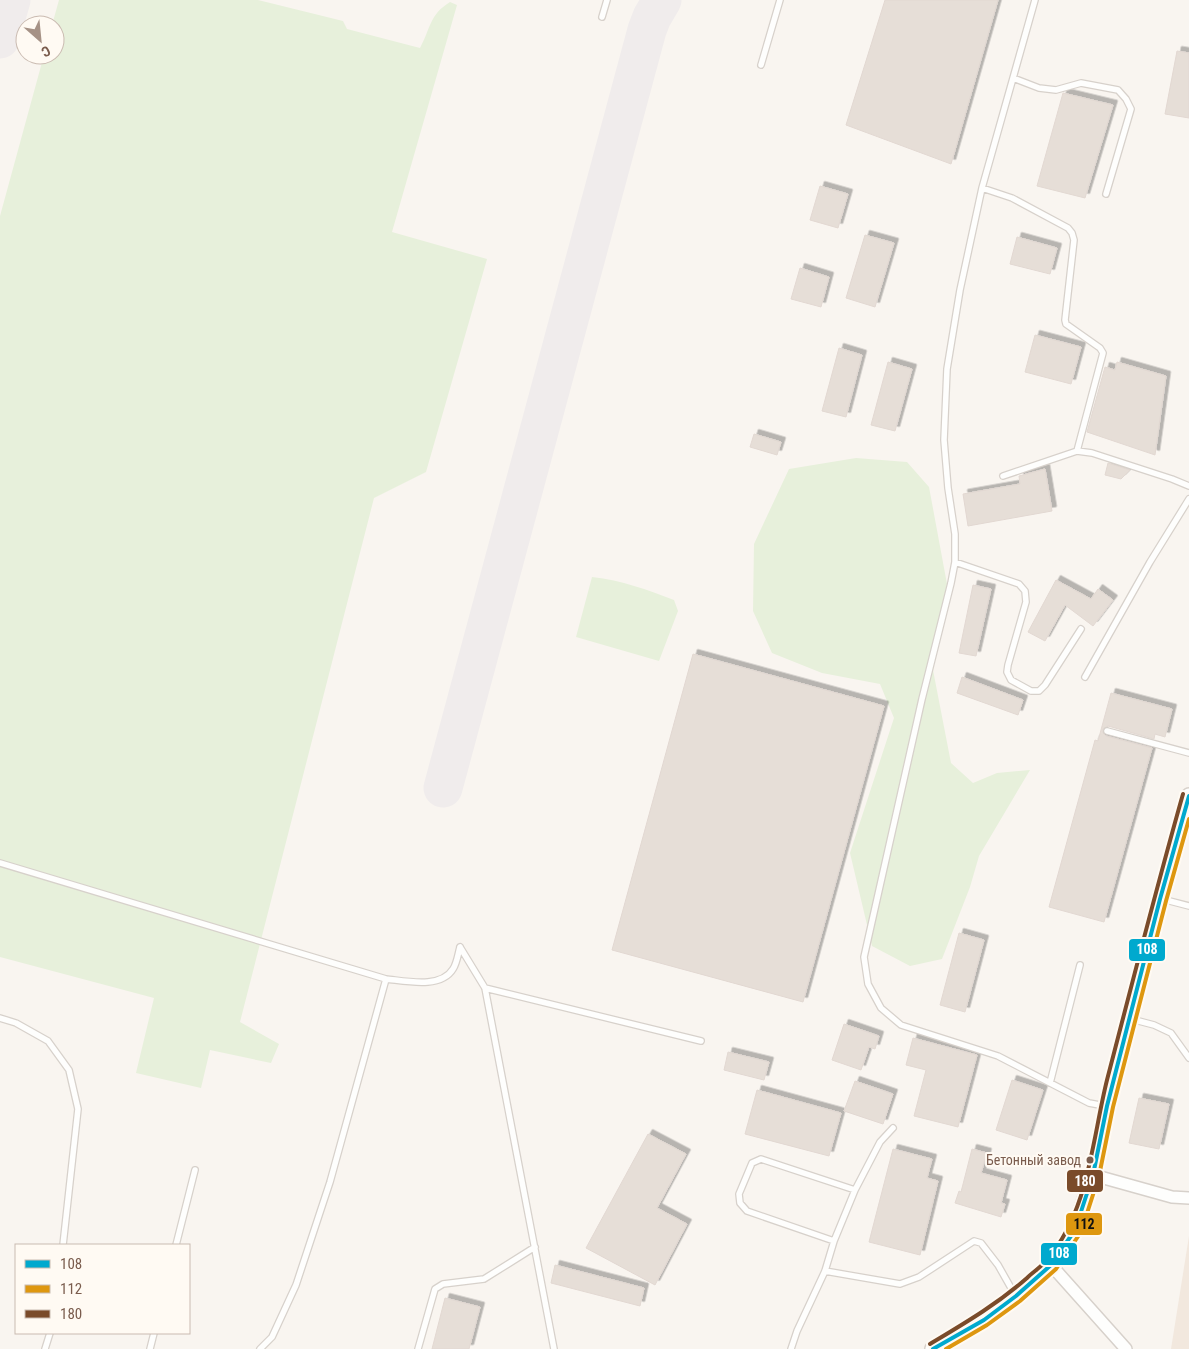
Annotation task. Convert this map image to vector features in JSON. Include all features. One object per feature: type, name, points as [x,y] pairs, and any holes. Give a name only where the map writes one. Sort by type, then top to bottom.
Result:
[{"type":"main road","points":[[932,1349],[984,1320],[1016,1296],[1051,1265],[1074,1230],[1093,1176],[1107,1106],[1129,1018],[1189,796]]},
{"type":"street","points":[[1093,1176],[1172,1197],[1189,1198]]},
{"type":"street","points":[[1051,1265],[1126,1349]]},
{"type":"lane","points":[[602,17],[606,0]]},
{"type":"lane","points":[[761,66],[780,0]]},
{"type":"lane","points":[[1035,0],[982,188],[960,290],[947,369],[944,440],[948,488],[955,534],[955,562],[864,957],[868,984],[881,1008],[901,1025],[998,1056],[1089,1103],[1107,1106]]},
{"type":"lane","points":[[1013,78],[1039,88],[1056,90],[1081,83],[1109,88],[1118,90],[1126,99],[1131,109],[1106,194]]},
{"type":"lane","points":[[982,188],[1012,198],[1068,228],[1072,233],[1074,240],[1066,324],[1100,348],[1103,354],[1077,451]]},
{"type":"lane","points":[[1003,476],[1077,451],[1092,453],[1189,486]]},
{"type":"lane","points":[[1084,677],[1150,562],[1189,499]]},
{"type":"lane","points":[[955,562],[1019,584],[1025,590],[1026,602],[1007,672],[1011,680],[1031,691],[1040,691],[1046,685],[1081,630]]},
{"type":"lane","points":[[1107,731],[1189,753]]},
{"type":"lane","points":[[0,863],[386,980],[436,982],[449,975],[454,967],[460,947],[485,988],[554,1349]]},
{"type":"lane","points":[[1160,899],[1189,906]]},
{"type":"lane","points":[[1050,1083],[1080,965]]},
{"type":"lane","points":[[260,1349],[272,1337],[296,1285],[330,1182],[386,980]]},
{"type":"lane","points":[[485,988],[701,1041]]},
{"type":"lane","points":[[0,1018],[16,1023],[48,1041],[69,1070],[78,1109],[63,1244]]},
{"type":"lane","points":[[1129,1018],[1171,1033],[1189,1058]]},
{"type":"lane","points":[[791,1349],[855,1190],[880,1142],[893,1128]]},
{"type":"lane","points":[[834,1241],[747,1211],[740,1203],[738,1194],[752,1163],[761,1159],[855,1190]]},
{"type":"lane","points":[[176,1244],[195,1170]]},
{"type":"lane","points":[[824,1271],[900,1284],[919,1276],[974,1241],[982,1244],[1016,1296]]},
{"type":"lane","points":[[418,1349],[435,1289],[443,1284],[484,1279],[535,1247]]},
{"type":"lane","points":[[45,1349],[50,1334]]},
{"type":"lane","points":[[150,1349],[154,1334]]},
{"type":"shaded area","points":[[1189,1236],[1189,1349],[1171,1349]]},
{"type":"green space","points":[[59,0],[258,0],[343,21],[347,29],[420,48],[431,22],[438,12],[450,2],[457,5],[392,232],[487,259],[426,472],[374,498],[240,1022],[279,1044],[271,1063],[210,1050],[201,1088],[136,1073],[154,998],[0,957],[0,216],[41,65],[65,65],[65,15],[55,15]]},
{"type":"green space","points":[[856,458],[907,462],[929,487],[947,584],[933,670],[951,763],[973,783],[997,773],[1030,770],[979,856],[970,887],[942,959],[910,966],[872,946],[850,853],[894,718],[880,684],[822,673],[772,653],[753,611],[754,544],[789,469]]},
{"type":"green space","points":[[592,577],[624,583],[674,600],[678,611],[659,661],[576,637]]},
{"type":"building","points":[[885,0],[998,0],[951,164],[846,125]]},
{"type":"building","points":[[1177,51],[1189,53],[1189,118],[1165,114]]},
{"type":"building","points":[[1063,93],[1113,105],[1085,198],[1037,186]]},
{"type":"building","points":[[820,186],[848,194],[838,228],[810,220]]},
{"type":"building","points":[[865,235],[894,243],[875,307],[846,298]]},
{"type":"building","points":[[1017,237],[1057,248],[1050,274],[1010,264]]},
{"type":"building","points":[[800,268],[829,277],[821,307],[791,299]]},
{"type":"building","points":[[1035,335],[1081,347],[1071,384],[1025,372]]},
{"type":"building","points":[[839,348],[862,355],[846,417],[822,411]]},
{"type":"building","points":[[888,362],[912,369],[895,431],[871,425]]},
{"type":"building","points":[[1117,362],[1166,376],[1155,455],[1087,432],[1105,367],[1115,370]]},
{"type":"building","points":[[754,434],[781,442],[777,455],[750,447]]},
{"type":"building","points":[[1108,463],[1130,470],[1121,479],[1105,475]]},
{"type":"building","points":[[1045,469],[1052,511],[968,526],[963,494],[1020,484],[1019,476]]},
{"type":"building","points":[[1056,580],[1091,599],[1098,589],[1113,600],[1093,626],[1065,605],[1045,641],[1028,632]]},
{"type":"building","points":[[973,585],[991,589],[976,656],[959,653]]},
{"type":"building","points":[[693,654],[884,706],[803,1002],[612,950]]},
{"type":"building","points":[[962,677],[1023,700],[1018,715],[957,693]]},
{"type":"building","points":[[1111,693],[1172,709],[1165,737],[1155,734],[1154,739],[1108,726],[1103,729],[1103,733],[1106,736],[1152,748],[1104,922],[1049,907],[1095,740],[1098,741]]},
{"type":"building","points":[[959,933],[984,940],[965,1012],[940,1005]]},
{"type":"building","points":[[844,1024],[879,1036],[875,1049],[869,1047],[861,1070],[832,1060]]},
{"type":"building","points":[[913,1038],[977,1055],[958,1127],[914,1116],[926,1070],[906,1065]]},
{"type":"building","points":[[728,1052],[769,1062],[764,1080],[724,1070]]},
{"type":"building","points":[[1012,1080],[1043,1090],[1027,1140],[996,1130]]},
{"type":"building","points":[[855,1081],[893,1094],[883,1124],[844,1111]]},
{"type":"building","points":[[757,1090],[841,1113],[829,1156],[745,1134]]},
{"type":"building","points":[[1139,1098],[1169,1104],[1159,1149],[1129,1143]]},
{"type":"building","points":[[648,1134],[686,1154],[657,1208],[687,1224],[655,1285],[586,1248]]},
{"type":"building","points":[[893,1149],[932,1159],[927,1178],[938,1181],[920,1255],[869,1242]]},
{"type":"building","points":[[972,1149],[987,1153],[981,1173],[1007,1180],[1001,1203],[1005,1204],[1001,1217],[955,1203],[959,1191],[961,1192]]},
{"type":"building","points":[[555,1265],[644,1288],[640,1306],[551,1283]]},
{"type":"building","points":[[445,1298],[480,1307],[469,1349],[432,1349]]},
{"type":"taxiway","points":[[0,39],[11,0]]},
{"type":"taxiway","points":[[443,788],[647,30],[662,0]]},
{"type":"transit line","name":"180","points":[[930,1344],[992,1305],[1040,1267],[1061,1241],[1072,1220],[1087,1174],[1107,1080],[1183,794]]},
{"type":"transit line","name":"108","points":[[933,1349],[984,1320],[1016,1296],[1051,1265],[1075,1230],[1093,1175],[1107,1106],[1160,899],[1189,796]]},
{"type":"transit line","name":"112","points":[[946,1349],[987,1325],[1020,1301],[1056,1269],[1081,1232],[1099,1176],[1113,1107],[1189,819]]},
{"type":"place","name":"Бетонный завод","points":[[1090,1160]]}]
